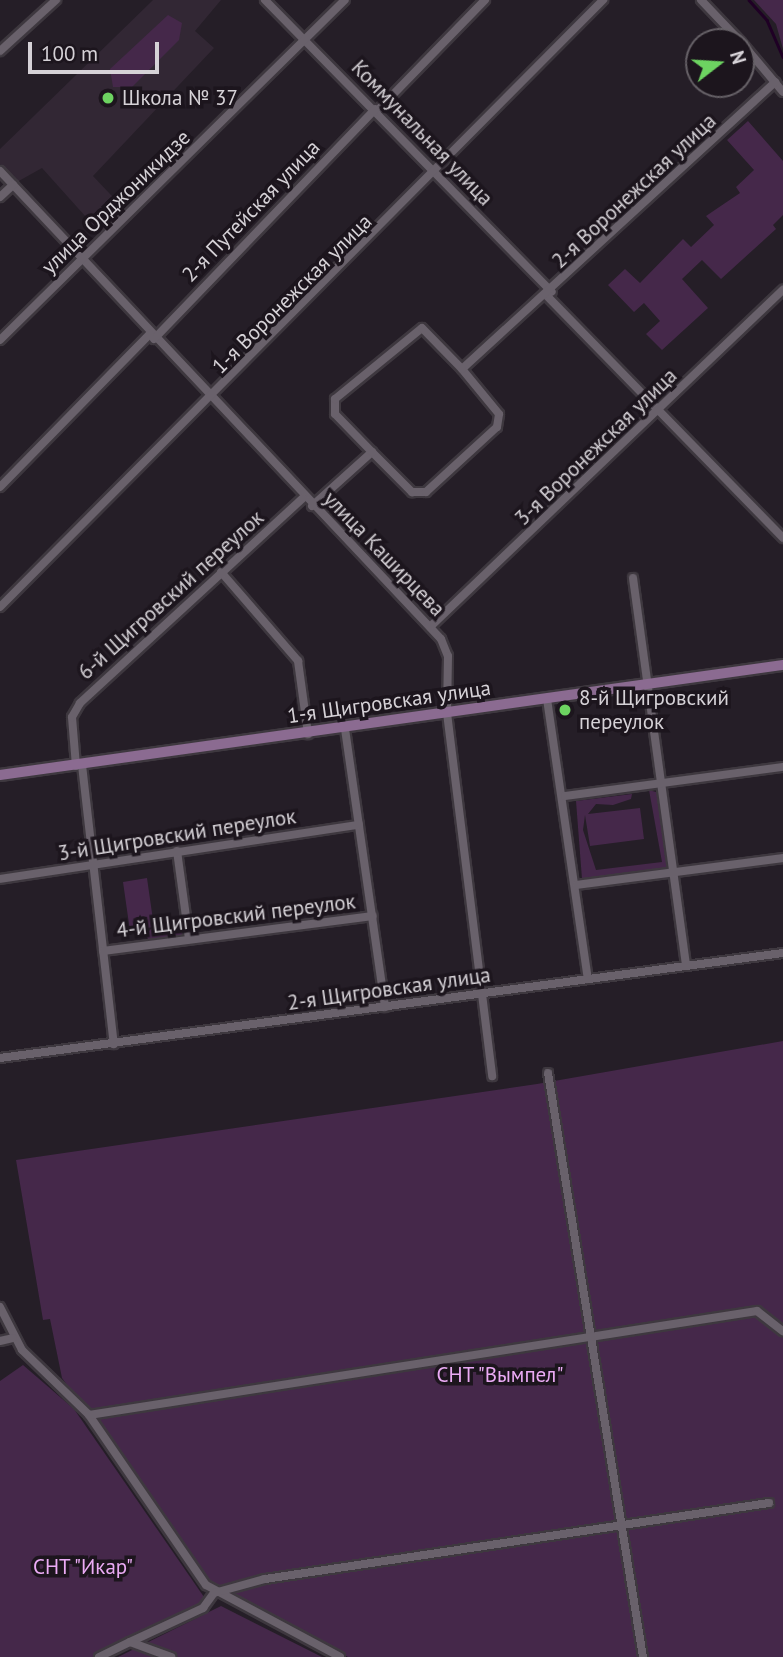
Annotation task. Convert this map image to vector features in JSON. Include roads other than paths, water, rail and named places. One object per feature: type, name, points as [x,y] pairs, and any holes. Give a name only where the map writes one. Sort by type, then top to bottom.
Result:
[{"type":"street","points":[[0,51],[56,0]]},
{"type":"street","name":"Коммунальная улица","points":[[265,0],[376,110],[783,538]]},
{"type":"street","name":"улица Орджоникидзе","points":[[0,340],[345,0]]},
{"type":"street","name":"2-я Путейская улица","points":[[0,487],[485,0]]},
{"type":"street","name":"1-я Воронежская улица","points":[[0,607],[211,400],[603,0]]},
{"type":"street","points":[[701,0],[728,28]]},
{"type":"street","points":[[755,58],[783,92]]},
{"type":"street","name":"2-я Воронежская улица","points":[[462,369],[550,294],[775,82]]},
{"type":"street","name":"улица Каширцева","points":[[0,171],[303,498],[431,626],[448,656],[447,713],[485,993],[492,1076]]},
{"type":"street","points":[[0,197],[13,185]]},
{"type":"street","name":"3-я Воронежская улица","points":[[431,626],[660,411],[783,289]]},
{"type":"street","points":[[422,328],[462,369],[500,421],[426,492],[412,492],[372,452],[335,414],[335,399],[422,328]]},
{"type":"street","points":[[312,506],[372,452]]},
{"type":"street","name":"6-й Щигровский переулок","points":[[114,1044],[94,864],[72,717],[80,703],[303,498]]},
{"type":"street","points":[[221,572],[298,661],[308,734]]},
{"type":"street","points":[[633,578],[686,965]]},
{"type":"street","name":"1-я Щигровская улица","points":[[0,775],[345,729],[783,664]]},
{"type":"street","points":[[547,699],[565,796],[588,979]]},
{"type":"street","points":[[345,729],[385,1007]]},
{"type":"street","points":[[565,796],[783,767]]},
{"type":"street","name":"3-й Щигровский переулок","points":[[0,879],[359,825]]},
{"type":"street","points":[[177,851],[189,939]]},
{"type":"street","points":[[576,886],[783,858]]},
{"type":"street","name":"4-й Щигровский переулок","points":[[103,951],[373,916]]},
{"type":"street","name":"2-я Щигровская улица","points":[[0,1058],[783,953]]},
{"type":"street","points":[[548,1073],[643,1657]]},
{"type":"street","points":[[0,1307],[13,1338],[89,1415],[214,1592],[340,1657]]},
{"type":"street","points":[[89,1415],[757,1311],[783,1332]]},
{"type":"street","points":[[0,1341],[13,1338]]},
{"type":"street","points":[[99,1657],[203,1608],[214,1592],[265,1579],[769,1503]]},
{"type":"street","points":[[130,1642],[171,1657]]},
{"type":"waterway","points":[[749,0],[767,20],[783,57]]},
{"type":"place","name":"Школа № 37","points":[[108,98]]},
{"type":"place","name":"8-й Щигровский переулок","points":[[565,710]]},
{"type":"park label","name":"СНТ \"Вымпел\"","points":[[500,1375]]},
{"type":"park label","name":"СНТ \"Икар\"","points":[[83,1567]]}]
